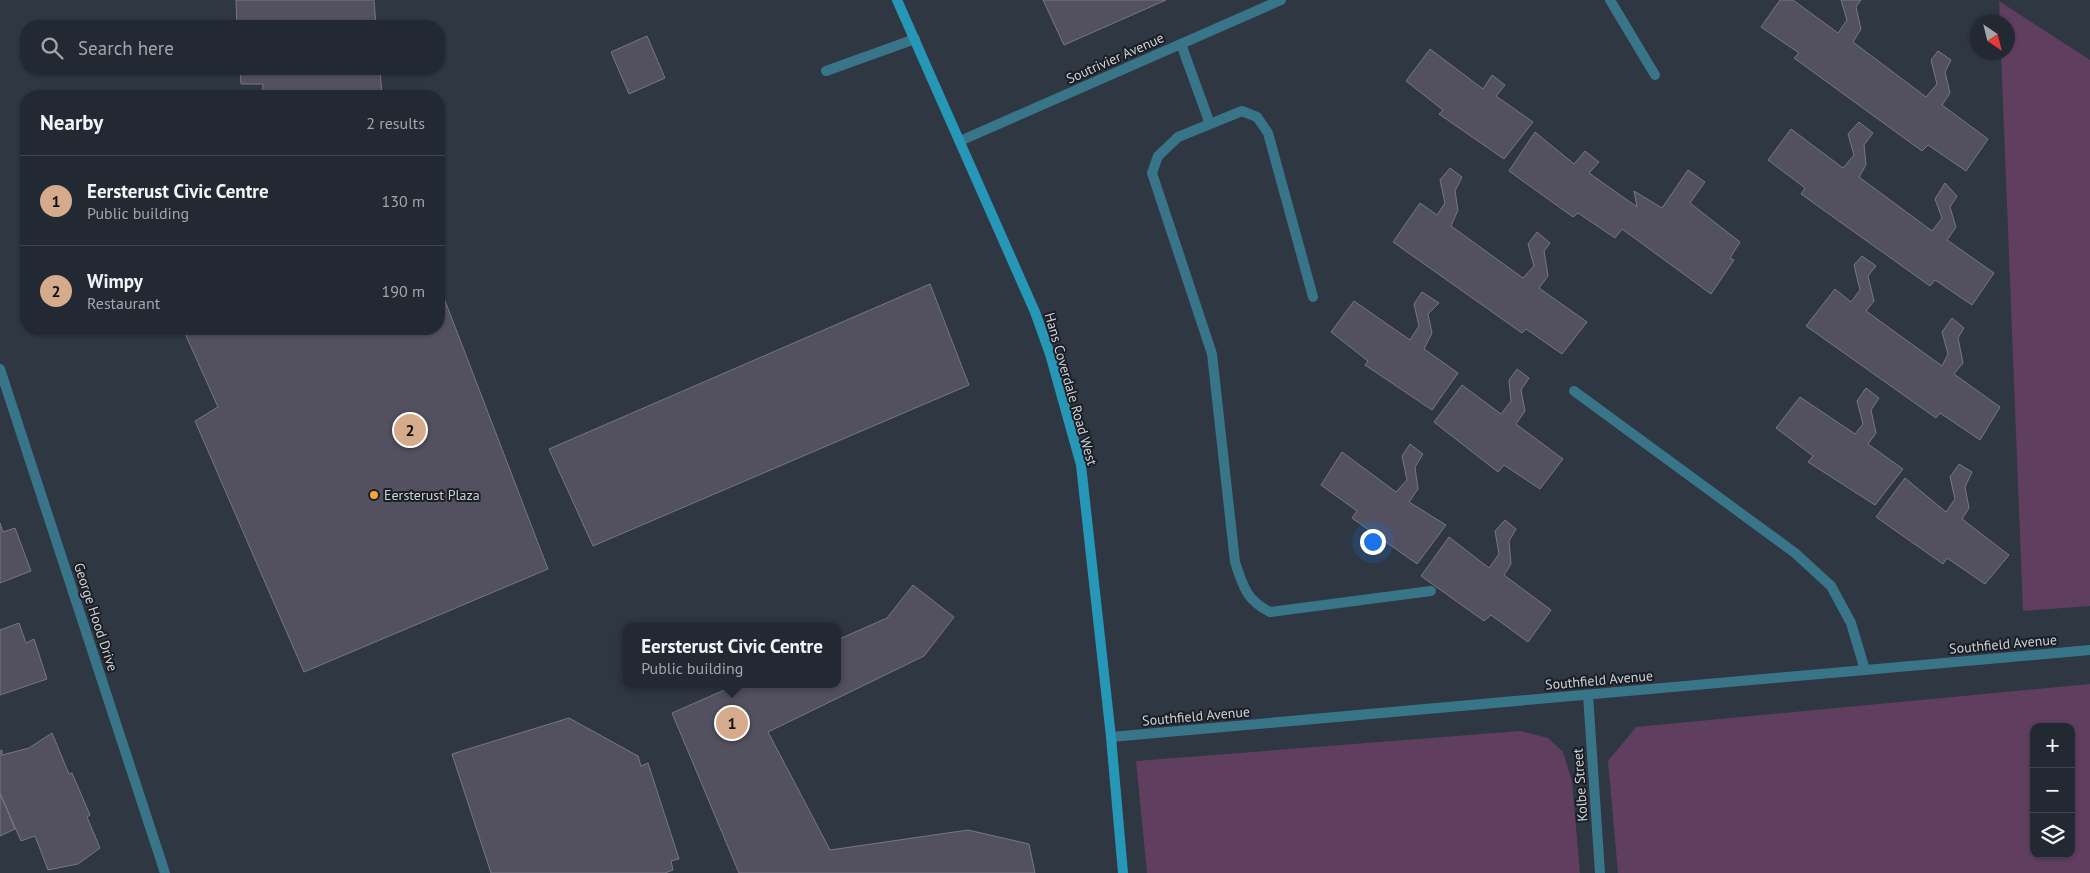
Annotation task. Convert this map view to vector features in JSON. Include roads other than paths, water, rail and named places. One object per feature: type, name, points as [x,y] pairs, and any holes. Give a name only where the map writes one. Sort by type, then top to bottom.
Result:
[{"type":"street","name":"Hans Coverdale Road West","points":[[897,0],[1035,312],[1050,354],[1081,465],[1111,737],[1123,873]]},
{"type":"street","name":"Soutrivier Avenue","points":[[960,141],[1281,0]]},
{"type":"street","points":[[1610,0],[1654,75]]},
{"type":"street","points":[[826,71],[915,40]]},
{"type":"street","points":[[1180,44],[1210,124]]},
{"type":"street","points":[[1313,298],[1268,133],[1257,117],[1242,111],[1178,137],[1158,156],[1152,174],[1212,354],[1236,562],[1244,588],[1256,605],[1270,612],[1430,591]]},
{"type":"street","name":"George Hood Drive","points":[[1,376],[166,873]]},
{"type":"street","points":[[1574,391],[1794,553],[1831,586],[1851,623],[1865,670]]},
{"type":"street","name":"Southfield Avenue","points":[[1111,737],[2090,650]]},
{"type":"street","name":"Kolbe Street","points":[[1588,694],[1600,873]]},
{"type":"place","name":"Wimpy","points":[[410,430]]},
{"type":"place","name":"Eersterust Plaza","points":[[374,495]]},
{"type":"place","name":"Eersterust Civic Centre","points":[[732,723]]}]
